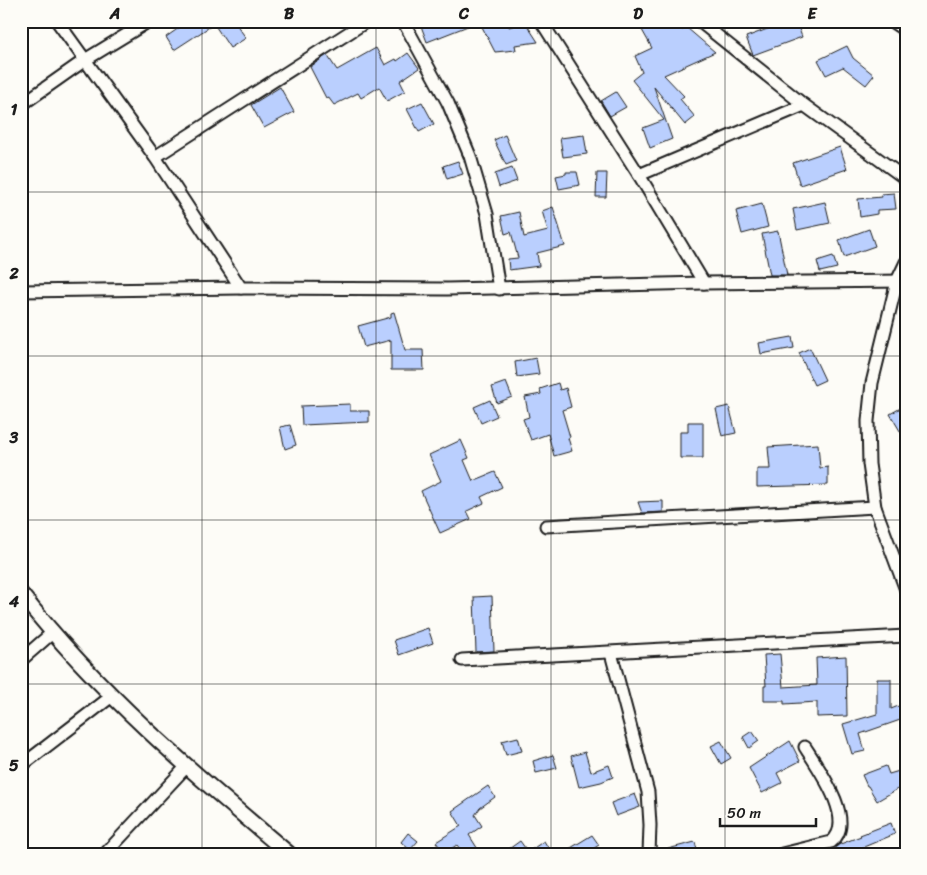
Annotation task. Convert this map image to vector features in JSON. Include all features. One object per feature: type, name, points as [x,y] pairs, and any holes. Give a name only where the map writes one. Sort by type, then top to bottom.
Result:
[{"type":"street","points":[[57,21],[156,157],[241,288]]},
{"type":"street","points":[[21,105],[85,60],[149,21]]},
{"type":"street","points":[[156,157],[367,21]]},
{"type":"street","points":[[403,21],[448,103],[470,156],[487,214],[499,289]]},
{"type":"street","points":[[541,21],[639,175],[704,283]]},
{"type":"street","points":[[699,21],[804,105],[906,179]]},
{"type":"street","points":[[891,21],[906,31]]},
{"type":"street","points":[[639,175],[804,105]]},
{"type":"street","points":[[906,262],[872,383],[868,421],[869,464],[875,507],[906,590]]},
{"type":"street","points":[[21,291],[241,288],[499,289],[704,283],[901,281]]},
{"type":"street","points":[[546,526],[875,507]]},
{"type":"street","points":[[21,594],[52,633],[112,696],[186,767],[289,854]]},
{"type":"street","points":[[21,660],[52,633]]},
{"type":"street","points":[[462,660],[906,636]]},
{"type":"street","points":[[611,653],[648,792],[650,825],[648,854]]},
{"type":"street","points":[[21,766],[112,696]]},
{"type":"street","points":[[782,854],[830,842],[835,839],[838,831],[839,817],[835,798],[805,747]]},
{"type":"street","points":[[105,854],[186,767]]},
{"type":"building","points":[[189,21],[234,21],[246,38],[230,48],[214,24],[174,50],[166,37]]},
{"type":"building","points":[[433,21],[478,22],[427,42],[421,26]]},
{"type":"building","points":[[479,21],[508,21],[509,27],[525,22],[538,42],[515,45],[516,50],[495,52]]},
{"type":"building","points":[[637,21],[677,21],[682,30],[687,28],[715,52],[664,75],[684,96],[680,99],[695,117],[685,125],[654,87],[672,139],[650,148],[643,128],[664,120],[632,80],[642,72],[635,56],[652,48]]},
{"type":"building","points":[[789,21],[796,21],[802,37],[753,55],[746,37]]},
{"type":"building","points":[[847,46],[853,58],[874,75],[866,85],[843,67],[826,75],[818,60]]},
{"type":"building","points":[[376,48],[385,65],[396,59],[397,61],[408,53],[419,68],[400,81],[405,91],[387,101],[379,87],[361,98],[358,93],[334,105],[328,97],[326,98],[310,67],[327,55],[337,70]]},
{"type":"building","points":[[280,87],[294,112],[264,128],[251,105]]},
{"type":"building","points":[[616,92],[626,107],[610,116],[601,101]]},
{"type":"building","points":[[422,102],[434,124],[419,132],[407,109]]},
{"type":"building","points":[[505,135],[516,161],[506,165],[494,140]]},
{"type":"building","points":[[584,135],[587,154],[563,157],[560,138]]},
{"type":"building","points":[[840,147],[847,169],[800,185],[793,163]]},
{"type":"building","points":[[458,161],[463,174],[447,179],[443,166]]},
{"type":"building","points":[[512,168],[517,181],[499,187],[495,174]]},
{"type":"building","points":[[566,172],[577,172],[580,185],[559,189],[556,176],[566,174]]},
{"type":"building","points":[[597,173],[607,173],[606,197],[596,197]]},
{"type":"building","points":[[894,193],[896,209],[877,210],[877,214],[860,217],[858,199],[882,197],[881,194]]},
{"type":"building","points":[[825,202],[830,223],[797,230],[793,209]]},
{"type":"building","points":[[762,204],[768,227],[742,234],[736,211]]},
{"type":"building","points":[[553,207],[565,246],[537,253],[539,266],[509,270],[508,259],[518,258],[511,232],[505,234],[501,216],[519,212],[524,237],[548,231],[542,211]]},
{"type":"building","points":[[869,229],[875,246],[844,257],[839,240]]},
{"type":"building","points":[[778,231],[787,275],[770,275],[762,234]]},
{"type":"building","points":[[833,256],[837,268],[820,272],[817,261]]},
{"type":"building","points":[[394,312],[405,350],[423,350],[424,370],[391,370],[391,340],[364,347],[358,326],[391,317],[391,313]]},
{"type":"building","points":[[792,337],[794,348],[761,354],[759,343]]},
{"type":"building","points":[[810,348],[825,380],[814,385],[799,353]]},
{"type":"building","points":[[536,358],[539,374],[517,377],[515,362]]},
{"type":"building","points":[[506,382],[512,397],[497,403],[492,387]]},
{"type":"building","points":[[558,383],[560,390],[566,388],[571,407],[562,410],[572,451],[554,456],[548,434],[531,440],[523,419],[529,417],[525,397],[541,394],[540,389]]},
{"type":"building","points":[[490,400],[497,416],[481,423],[474,407]]},
{"type":"building","points":[[350,404],[350,411],[369,411],[369,422],[302,425],[301,406]]},
{"type":"building","points":[[906,405],[906,441],[890,414]]},
{"type":"building","points":[[729,406],[736,433],[722,436],[716,409]]},
{"type":"building","points":[[688,422],[703,422],[703,458],[680,458],[680,432],[688,432]]},
{"type":"building","points":[[290,425],[296,445],[285,449],[280,427]]},
{"type":"building","points":[[461,440],[469,458],[464,460],[473,481],[495,472],[502,487],[481,497],[484,503],[467,511],[471,519],[440,533],[421,491],[441,481],[429,455]]},
{"type":"building","points":[[818,444],[820,468],[828,467],[828,485],[757,487],[757,469],[770,469],[768,447]]},
{"type":"building","points":[[663,501],[663,512],[642,513],[638,502]]},
{"type":"building","points":[[492,596],[494,651],[476,652],[474,597]]},
{"type":"building","points":[[428,628],[433,643],[399,655],[394,640]]},
{"type":"building","points":[[780,654],[783,687],[817,685],[816,658],[846,656],[847,716],[817,717],[817,702],[784,704],[784,701],[764,701],[764,686],[766,686],[764,655]]},
{"type":"building","points":[[877,679],[891,679],[891,709],[901,705],[906,718],[860,734],[865,751],[852,754],[843,724],[877,714]]},
{"type":"building","points":[[752,731],[759,741],[749,748],[743,737]]},
{"type":"building","points":[[518,737],[522,751],[506,755],[502,741]]},
{"type":"building","points":[[721,741],[731,758],[721,764],[711,746]]},
{"type":"building","points":[[790,741],[800,761],[777,773],[782,783],[762,793],[749,768]]},
{"type":"building","points":[[585,752],[591,772],[609,765],[613,777],[579,787],[571,756]]},
{"type":"building","points":[[553,755],[557,768],[536,773],[533,761]]},
{"type":"building","points":[[886,766],[889,774],[906,769],[906,784],[877,801],[862,775]]},
{"type":"building","points":[[488,786],[495,797],[480,808],[475,815],[482,826],[469,835],[481,854],[464,854],[457,845],[444,853],[436,842],[461,826],[452,811]]},
{"type":"building","points":[[635,794],[640,807],[616,816],[611,803]]},
{"type":"building","points":[[891,823],[895,834],[847,854],[818,854],[833,849],[860,835]]},
{"type":"building","points":[[408,833],[418,841],[410,850],[401,842]]},
{"type":"building","points":[[592,835],[599,845],[585,854],[561,854]]},
{"type":"building","points":[[520,841],[528,852],[544,841],[552,854],[502,854]]},
{"type":"building","points":[[695,842],[698,854],[665,854],[664,850]]}]
